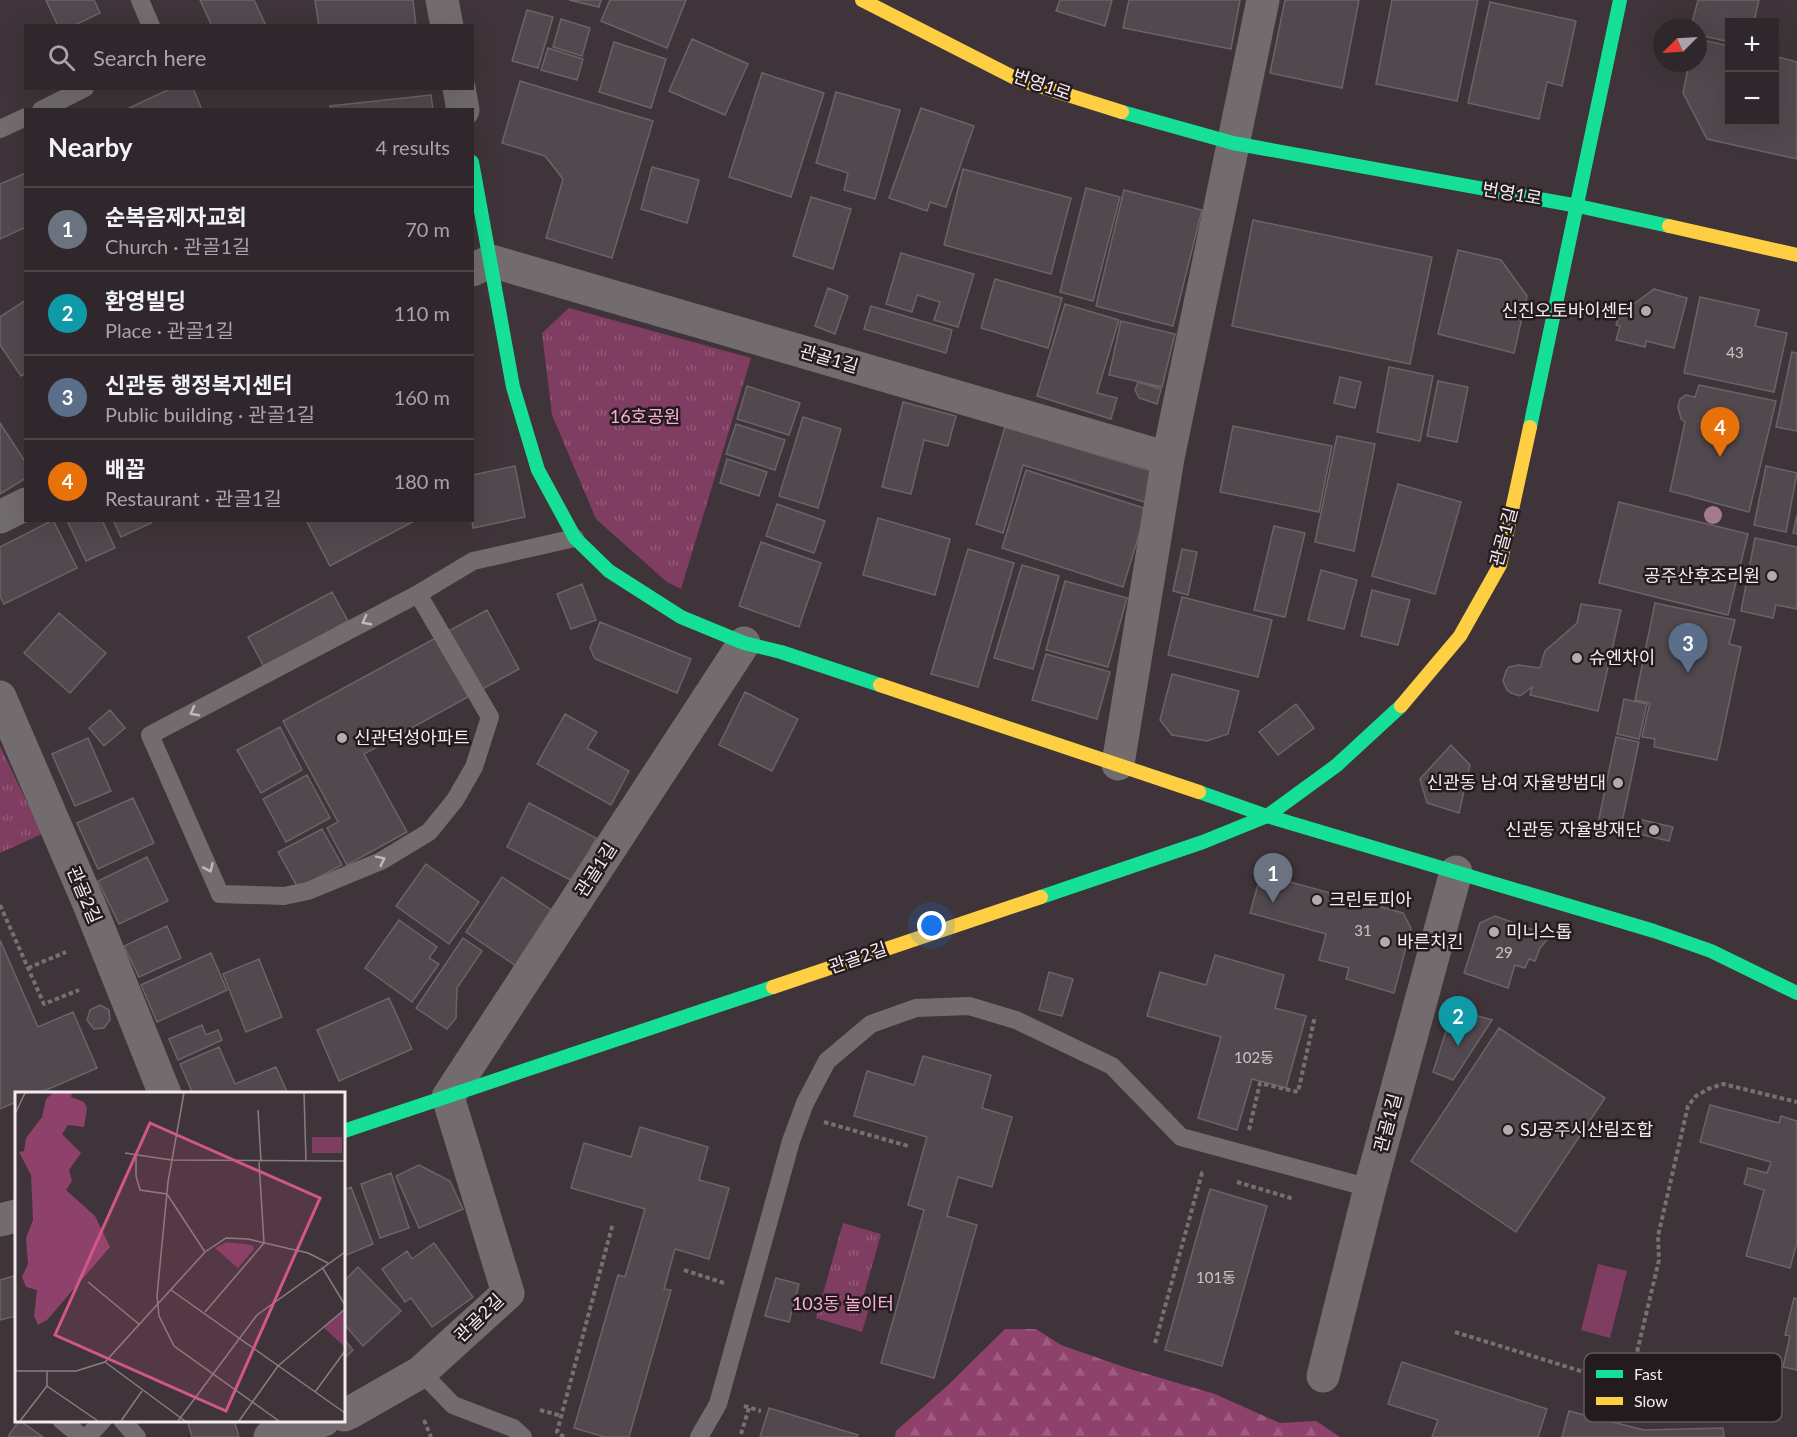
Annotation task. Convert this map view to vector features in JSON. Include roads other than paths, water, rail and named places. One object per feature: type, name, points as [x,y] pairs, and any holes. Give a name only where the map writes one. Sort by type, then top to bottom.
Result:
[{"type":"street","points":[[442,0],[447,24]]},
{"type":"street","name":"번영1로","points":[[862,0],[1017,79],[1157,123],[1233,143],[1578,206],[1797,255]]},
{"type":"street","points":[[1118,764],[1168,458],[1263,0]]},
{"type":"street","points":[[1578,206],[1620,0]]},
{"type":"street","points":[[459,90],[463,108]]},
{"type":"street","points":[[474,183],[482,265],[516,397],[538,470],[575,538],[609,571],[681,617],[744,643],[782,652],[1267,816],[1664,934],[1711,951],[1797,993]]},
{"type":"street","name":"관골1길","points":[[1267,816],[1337,765],[1406,701],[1460,636],[1500,565],[1578,206]]},
{"type":"street","name":"관골1길","points":[[482,265],[1168,458]]},
{"type":"street","points":[[0,517],[24,505]]},
{"type":"street","name":"관골1길","points":[[448,1097],[744,643]]},
{"type":"street","name":"관골2길","points":[[0,698],[89,904],[164,1092]]},
{"type":"street","name":"관골2길","points":[[345,1131],[1192,845],[1267,816]]},
{"type":"street","name":"관골1길","points":[[1323,1376],[1370,1188],[1456,872]]},
{"type":"street","name":"관골2길","points":[[345,1415],[421,1372],[508,1293],[448,1097]]},
{"type":"street","points":[[0,1220],[15,1216]]},
{"type":"street","points":[[257,1422],[261,1437]]},
{"type":"street","points":[[270,1437],[318,1422]]},
{"type":"lane","points":[[140,0],[150,24]]},
{"type":"lane","points":[[45,108],[81,90]]},
{"type":"lane","points":[[0,129],[24,118]]},
{"type":"lane","points":[[418,594],[490,717],[474,767],[454,800],[429,832],[381,861],[308,891],[284,896],[220,894],[150,735],[418,594],[472,561],[575,538]]},
{"type":"lane","points":[[699,1437],[718,1404],[798,1118],[827,1061],[871,1024],[916,1008],[969,1006],[1016,1020],[1112,1066],[1181,1137],[1370,1188]]},
{"type":"lane","points":[[421,1372],[453,1405],[513,1428],[523,1437]]},
{"type":"lane","points":[[63,1422],[81,1437]]},
{"type":"lane","points":[[87,1437],[101,1422]]},
{"type":"lane","points":[[124,1422],[136,1437]]},
{"type":"place","name":"신진오토바이센터","points":[[1646,311]]},
{"type":"place","name":"배꼽","points":[[1720,457]]},
{"type":"place","name":"공주산후조리원","points":[[1772,576]]},
{"type":"place","name":"슈엔차이","points":[[1577,658]]},
{"type":"place","name":"신관동 행정복지센터","points":[[1688,673]]},
{"type":"place","name":"신관덕성아파트","points":[[342,738]]},
{"type":"place","name":"신관동 남·여 자율방범대","points":[[1618,783]]},
{"type":"place","name":"신관동 자율방재단","points":[[1654,830]]},
{"type":"place","name":"크린토피아","points":[[1317,900]]},
{"type":"place","name":"순복음제자교회","points":[[1273,903]]},
{"type":"place","name":"미니스톱","points":[[1494,932]]},
{"type":"place","name":"바른치킨","points":[[1385,942]]},
{"type":"place","name":"환영빌딩","points":[[1458,1046]]},
{"type":"place","name":"SJ공주시산림조합","points":[[1508,1130]]},
{"type":"park label","name":"16호공원","points":[[645,417]]},
{"type":"park label","name":"103동 놀이터","points":[[843,1304]]}]
